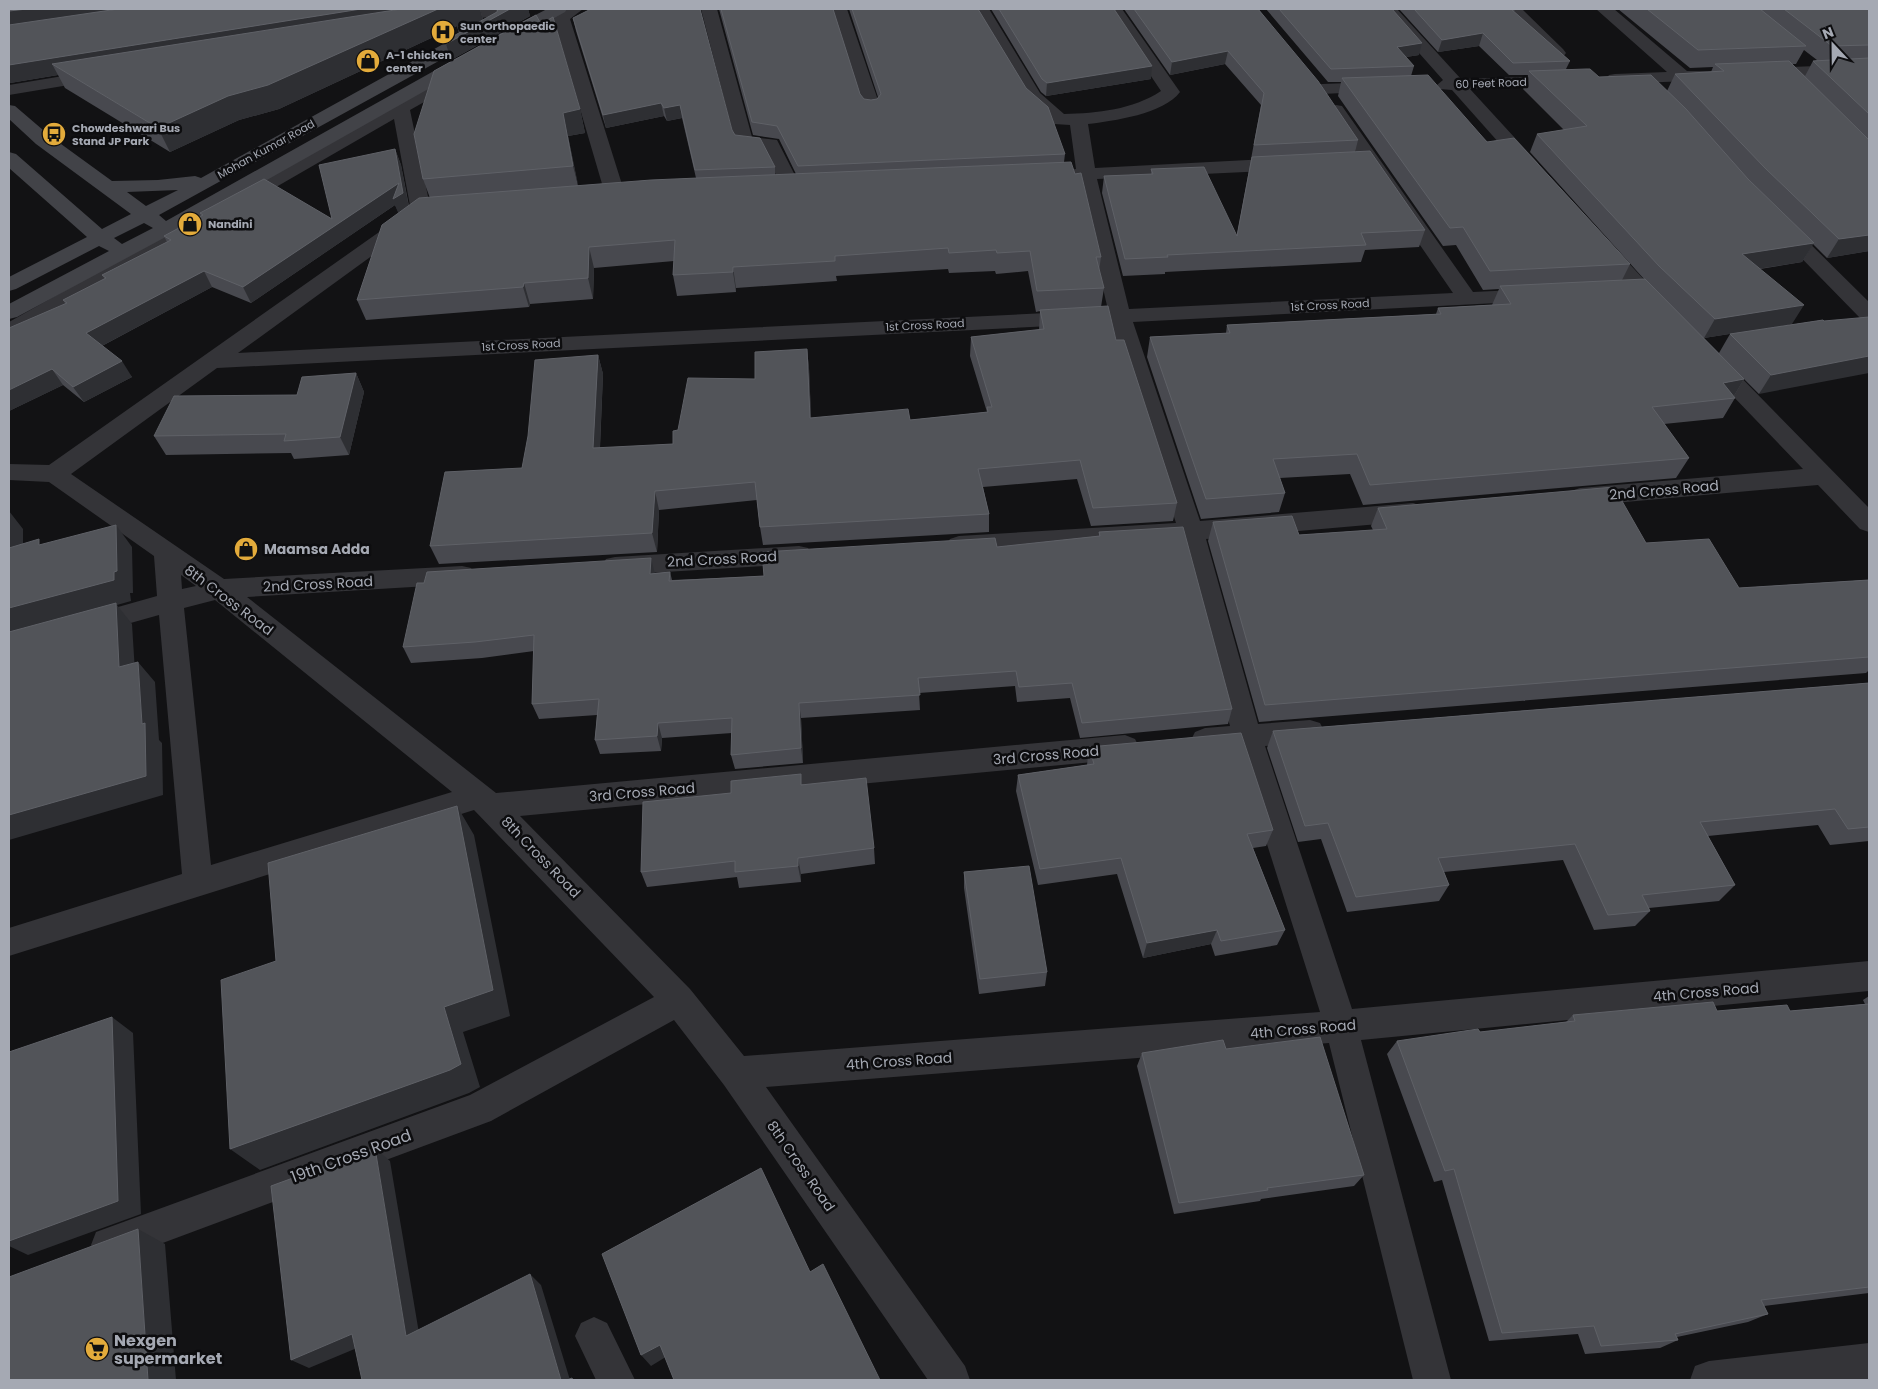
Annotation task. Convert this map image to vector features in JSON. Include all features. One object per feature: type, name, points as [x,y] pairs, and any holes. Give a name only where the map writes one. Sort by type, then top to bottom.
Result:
[{"type":"street","points":[[428,21],[506,9]]},
{"type":"street","name":"Mohan Kumar Road","points":[[9,285],[211,180],[394,77],[521,9]]},
{"type":"street","points":[[709,9],[744,142],[770,144],[800,187],[771,188]]},
{"type":"street","points":[[839,9],[871,106]]},
{"type":"street","points":[[981,9],[1033,96],[1060,120],[1078,120],[1106,116],[1153,103],[1171,92],[1114,9]]},
{"type":"street","points":[[1388,9],[1543,180]]},
{"type":"street","name":"60 Feet Road","points":[[1429,85],[1573,74],[1513,9]]},
{"type":"street","points":[[1604,9],[1683,76]]},
{"type":"street","points":[[171,233],[565,11],[606,195],[635,193]]},
{"type":"street","points":[[1794,52],[1817,71]]},
{"type":"street","points":[[9,312],[127,256],[401,109],[487,54]]},
{"type":"street","points":[[1748,74],[1869,69]]},
{"type":"street","points":[[9,90],[116,72]]},
{"type":"street","points":[[1784,72],[1800,88]]},
{"type":"street","points":[[1310,74],[1322,88],[1361,160],[1467,298]]},
{"type":"street","points":[[1594,80],[1729,74]]},
{"type":"street","points":[[1640,77],[1658,96]]},
{"type":"street","points":[[1322,88],[1400,86]]},
{"type":"street","points":[[9,472],[54,474],[210,361],[430,211],[401,109]]},
{"type":"street","points":[[9,110],[43,140],[171,233]]},
{"type":"street","points":[[1078,120],[1086,174],[1120,316],[1191,531],[1247,736],[1341,1026],[1432,1380]]},
{"type":"street","points":[[9,158],[99,237],[127,256]]},
{"type":"street","points":[[1028,176],[1302,163]]},
{"type":"street","points":[[107,187],[158,186],[211,180]]},
{"type":"street","points":[[1766,212],[1863,319]]},
{"type":"street","points":[[1589,231],[1641,290],[1673,322]]},
{"type":"street","points":[[9,331],[127,256]]},
{"type":"street","points":[[1612,291],[1641,290]]},
{"type":"street","name":"1st Cross Road","points":[[210,361],[1554,294]]},
{"type":"street","points":[[1728,344],[1699,348],[1869,523]]},
{"type":"street","name":"8th Cross Road","points":[[54,474],[219,590],[485,801],[679,1000],[736,1073],[950,1380]]},
{"type":"street","name":"2nd Cross Road","points":[[1556,499],[1823,476]]},
{"type":"street","points":[[933,546],[1191,531],[1438,510]]},
{"type":"street","points":[[166,552],[198,883]]},
{"type":"street","name":"2nd Cross Road","points":[[596,567],[824,553]]},
{"type":"street","name":"2nd Cross Road","points":[[66,630],[219,590],[486,573]]},
{"type":"street","points":[[1178,742],[1336,729]]},
{"type":"street","name":"3rd Cross Road","points":[[9,942],[198,883],[485,801],[1148,745]]},
{"type":"street","name":"4th Cross Road","points":[[736,1073],[1341,1026],[1869,976]]},
{"type":"street","name":"19th Cross Road","points":[[82,1255],[479,1110],[679,1000]]},
{"type":"street","points":[[594,1336],[616,1380]]},
{"type":"street","points":[[1709,1380],[1869,1362]]},
{"type":"building","points":[[9,9],[27,9],[9,11]]},
{"type":"building","points":[[118,9],[361,9],[9,65],[9,25]]},
{"type":"building","points":[[401,9],[438,9],[268,85],[228,96],[158,128],[52,64]]},
{"type":"building","points":[[498,9],[510,9],[446,44],[448,39],[497,12]]},
{"type":"building","points":[[591,9],[700,9],[732,130],[735,135],[760,138],[775,167],[695,170],[680,105],[664,108],[661,103],[603,115],[573,18]]},
{"type":"building","points":[[721,9],[833,9],[860,94],[864,99],[871,100],[877,99],[881,94],[852,9],[978,9],[1026,88],[1048,107],[1065,154],[798,166],[777,126],[752,122]]},
{"type":"building","points":[[999,9],[1114,9],[1152,66],[1047,83],[1042,79]]},
{"type":"building","points":[[1134,9],[1258,9],[1318,81],[1358,140],[1254,145],[1264,93],[1228,51],[1172,62]]},
{"type":"building","points":[[1279,9],[1392,9],[1422,43],[1397,47],[1414,66],[1331,69]]},
{"type":"building","points":[[1414,9],[1511,9],[1570,61],[1513,63],[1483,33],[1442,40]]},
{"type":"building","points":[[1647,9],[1760,9],[1806,46],[1698,50]]},
{"type":"building","points":[[1784,9],[1869,9],[1869,45],[1832,46]]},
{"type":"building","points":[[536,15],[541,24],[553,17],[580,109],[563,113],[573,166],[423,179],[414,134],[434,71]]},
{"type":"building","points":[[1869,58],[1869,114],[1813,61]]},
{"type":"building","points":[[1789,61],[1869,140],[1869,235],[1839,239],[1765,168],[1675,74],[1724,71],[1715,64]]},
{"type":"building","points":[[1590,69],[1599,77],[1651,75],[1686,109],[1748,179],[1814,243],[1742,254],[1804,305],[1715,319],[1659,266],[1537,134],[1587,126],[1529,71]]},
{"type":"building","points":[[1428,75],[1487,142],[1514,138],[1630,264],[1490,271],[1463,227],[1450,228],[1342,78]]},
{"type":"building","points":[[395,149],[403,193],[393,199],[399,183],[243,287],[204,271],[86,333],[122,361],[73,387],[52,369],[9,390],[9,328],[67,303],[63,300],[106,278],[102,275],[171,240],[164,236],[203,215],[200,213],[264,179],[332,219],[319,165]]},
{"type":"building","points":[[1370,151],[1425,230],[1361,233],[1366,245],[1167,255],[1168,257],[1125,259],[1104,176],[1153,174],[1151,169],[1204,167],[1237,236],[1252,157]]},
{"type":"building","points":[[1071,162],[1075,174],[1081,173],[1101,257],[1096,257],[1104,288],[1037,291],[1030,251],[997,253],[996,250],[949,253],[948,248],[835,256],[835,261],[733,267],[733,272],[673,275],[675,240],[589,247],[588,278],[524,283],[523,287],[357,300],[382,225],[419,198],[651,180]]},
{"type":"building","points":[[1645,279],[1744,379],[1723,383],[1735,398],[1652,407],[1689,458],[1370,485],[1357,454],[1273,459],[1285,493],[1206,499],[1150,337],[1230,333],[1227,325],[1441,314],[1438,308],[1511,304],[1500,286]]},
{"type":"building","points":[[1108,306],[1116,340],[1124,340],[1177,503],[1093,508],[1080,460],[978,469],[989,514],[760,527],[755,482],[655,491],[652,533],[430,546],[445,472],[522,468],[528,436],[535,360],[598,355],[593,448],[673,444],[673,431],[678,430],[688,378],[755,379],[755,352],[807,349],[810,418],[908,409],[910,420],[988,412],[987,407],[992,407],[971,337],[1044,329],[1040,310]]},
{"type":"building","points":[[1869,317],[1869,356],[1771,375],[1730,334],[1823,320]]},
{"type":"building","points":[[356,373],[340,437],[284,441],[286,434],[154,436],[174,396],[297,395],[302,377]]},
{"type":"building","points":[[1614,487],[1646,543],[1709,539],[1739,588],[1869,580],[1869,657],[1265,705],[1213,522],[1292,516],[1299,535],[1387,529],[1378,508]]},
{"type":"building","points":[[116,525],[117,571],[114,572],[114,580],[9,608],[9,548],[39,539],[39,545]]},
{"type":"building","points":[[1183,527],[1232,709],[1082,723],[1072,683],[1019,687],[1016,671],[918,678],[920,695],[799,703],[801,748],[731,755],[732,718],[658,723],[657,736],[595,740],[599,699],[532,704],[534,635],[475,642],[403,647],[417,583],[424,583],[427,572],[651,558],[650,574],[670,572],[669,581],[764,576],[762,552],[995,538],[997,547],[1100,536],[1099,532]]},
{"type":"building","points":[[116,603],[119,667],[138,662],[142,724],[145,723],[146,776],[9,815],[9,632]]},
{"type":"building","points":[[1869,683],[1869,827],[1848,829],[1835,809],[1700,822],[1735,885],[1642,895],[1650,911],[1608,915],[1575,844],[1438,858],[1449,885],[1356,897],[1328,823],[1305,826],[1273,731]]},
{"type":"building","points":[[1241,733],[1273,830],[1247,834],[1285,930],[1221,941],[1217,930],[1147,943],[1121,858],[1040,869],[1018,775],[1094,764],[1089,747]]},
{"type":"building","points":[[801,774],[801,785],[866,778],[874,848],[798,858],[798,866],[735,872],[735,861],[641,872],[643,802],[731,793],[731,781]]},
{"type":"building","points":[[457,806],[493,990],[444,1007],[461,1064],[450,1070],[230,1149],[221,980],[276,961],[268,863]]},
{"type":"building","points":[[1029,866],[1047,972],[980,979],[964,872]]},
{"type":"building","points":[[1713,1002],[1717,1011],[1787,1005],[1790,1011],[1869,1004],[1869,1287],[1761,1300],[1768,1314],[1675,1334],[1678,1340],[1601,1346],[1594,1326],[1502,1333],[1454,1169],[1445,1171],[1397,1041],[1478,1029],[1480,1032],[1575,1021],[1573,1015]]},
{"type":"building","points":[[112,1017],[118,1201],[9,1241],[9,1052]]},
{"type":"building","points":[[1320,1037],[1364,1175],[1267,1188],[1268,1190],[1179,1203],[1142,1053],[1223,1040],[1226,1049]]},
{"type":"building","points":[[375,1148],[406,1336],[530,1274],[561,1380],[362,1380],[352,1334],[291,1360],[271,1186]]},
{"type":"building","points":[[761,1168],[810,1272],[823,1264],[880,1380],[674,1380],[660,1345],[641,1355],[602,1254]]},
{"type":"building","points":[[138,1229],[148,1380],[9,1380],[9,1277]]},
{"type":"place","name":"Sun Orthopaedic center","points":[[443,32]]},
{"type":"place","name":"A-1 chicken center","points":[[368,61]]},
{"type":"place","name":"Chowdeshwari Bus Stand JP Park","points":[[54,134]]},
{"type":"place","name":"Nandini","points":[[190,224]]},
{"type":"place","name":"Maamsa Adda","points":[[246,549]]},
{"type":"place","name":"Nexgen supermarket","points":[[97,1349]]}]
